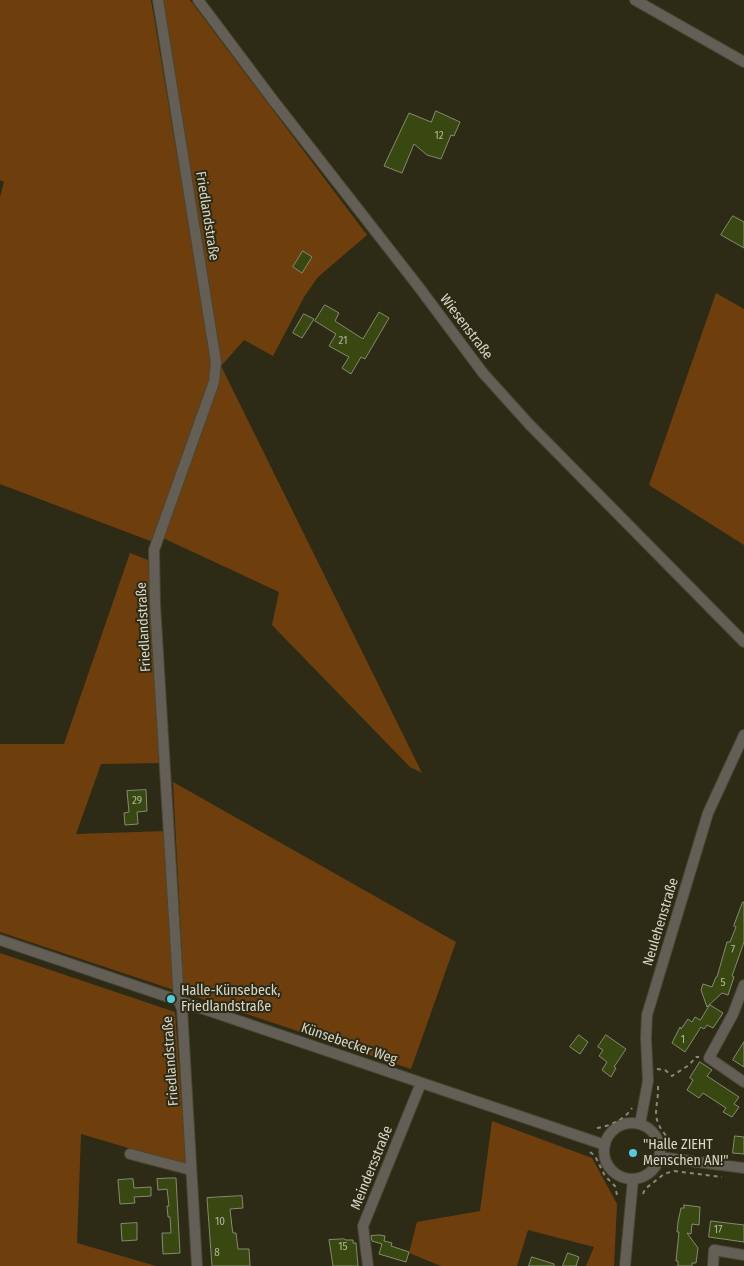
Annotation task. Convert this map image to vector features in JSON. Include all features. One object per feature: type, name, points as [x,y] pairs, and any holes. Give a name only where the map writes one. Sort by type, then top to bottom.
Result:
[{"type":"street","name":"Friedlandstraße","points":[[158,0],[216,362],[214,382],[154,550],[155,604],[197,1266]]},
{"type":"street","name":"Wiesenstraße","points":[[198,0],[483,373],[529,424],[744,642]]},
{"type":"street","points":[[635,0],[744,62]]},
{"type":"street","name":"Neulehenstraße","points":[[640,1124],[648,1081],[647,1015],[708,814],[744,735]]},
{"type":"street","name":"Künsebecker Weg","points":[[0,940],[605,1144]]},
{"type":"street","points":[[744,985],[734,1014],[709,1058],[744,1082]]},
{"type":"street","name":"Meindersstraße","points":[[368,1266],[364,1226],[421,1083]]},
{"type":"street","points":[[628,1123],[640,1124],[649,1128],[656,1136],[660,1146],[660,1157],[654,1168],[645,1176],[633,1179],[620,1176],[610,1169],[605,1157],[605,1144],[609,1134],[618,1127],[628,1123]]},
{"type":"street","points":[[130,1154],[192,1170]]},
{"type":"street","points":[[660,1157],[744,1168]]},
{"type":"street","points":[[625,1266],[633,1179]]},
{"type":"street","points":[[713,1266],[714,1250],[744,1255]]},
{"type":"path","points":[[658,1071],[665,1070],[672,1076],[696,1057],[709,1058]]},
{"type":"path","points":[[658,1085],[657,1124],[671,1143],[678,1147]]},
{"type":"path","points":[[597,1128],[607,1126],[627,1115],[632,1108]]},
{"type":"path","points":[[589,1151],[595,1156],[605,1176],[615,1186],[617,1195]]},
{"type":"path","points":[[642,1197],[645,1189],[664,1174],[674,1171],[726,1177]]},
{"type":"shaded area","points":[[0,0],[151,0],[210,352],[211,376],[153,542],[0,484],[0,197],[4,182],[0,180]]},
{"type":"shaded area","points":[[162,0],[190,0],[367,235],[318,277],[304,297],[273,356],[244,340],[221,366]]},
{"type":"shaded area","points":[[716,293],[744,309],[744,545],[649,485]]},
{"type":"shaded area","points":[[221,366],[422,773],[410,767],[272,625],[279,592],[163,538],[219,384]]},
{"type":"shaded area","points":[[130,553],[148,560],[155,604],[162,763],[101,764],[76,834],[167,831],[174,990],[0,932],[0,744],[64,744]]},
{"type":"shaded area","points":[[173,782],[456,942],[411,1069],[184,993]]},
{"type":"shaded area","points":[[0,953],[175,1012],[186,1165],[81,1134],[77,1243],[156,1266],[0,1266]]},
{"type":"shaded area","points":[[492,1121],[592,1158],[617,1204],[614,1266],[586,1266],[594,1247],[528,1230],[517,1266],[441,1266],[409,1253],[417,1222],[480,1211]]},
{"type":"building","points":[[436,111],[460,122],[454,136],[451,135],[441,159],[427,155],[414,144],[402,173],[384,166],[409,113],[431,122]]},
{"type":"building","points":[[733,216],[744,222],[744,248],[721,235]]},
{"type":"building","points":[[303,251],[312,257],[302,273],[293,267]]},
{"type":"building","points":[[325,305],[339,313],[335,321],[363,339],[379,312],[389,318],[365,359],[361,357],[351,374],[342,368],[349,357],[329,346],[336,334],[315,321]]},
{"type":"building","points":[[304,314],[314,319],[302,338],[293,333]]},
{"type":"building","points":[[146,790],[147,811],[137,812],[138,824],[125,825],[124,813],[129,812],[127,791]]},
{"type":"building","points":[[743,902],[744,942],[732,976],[734,977],[728,995],[722,993],[707,1007],[701,990],[703,984],[712,987],[717,977],[727,942],[730,942],[736,927],[734,926]]},
{"type":"building","points":[[710,1005],[723,1013],[713,1028],[707,1025],[704,1029],[701,1027],[685,1052],[672,1043],[680,1027],[681,1029],[688,1019],[692,1022],[695,1017],[700,1020]]},
{"type":"building","points":[[579,1035],[588,1042],[580,1054],[570,1047]]},
{"type":"building","points":[[606,1035],[626,1049],[614,1067],[616,1068],[611,1077],[602,1070],[607,1062],[599,1056],[603,1050],[598,1047]]},
{"type":"building","points":[[744,1042],[744,1067],[733,1060]]},
{"type":"building","points":[[700,1062],[712,1070],[707,1076],[739,1097],[734,1104],[739,1107],[732,1117],[723,1112],[726,1108],[703,1093],[699,1098],[687,1090],[693,1080],[690,1078]]},
{"type":"building","points":[[735,1136],[744,1137],[744,1154],[733,1153]]},
{"type":"building","points":[[176,1178],[180,1253],[163,1254],[162,1233],[171,1233],[170,1217],[168,1217],[167,1189],[158,1190],[157,1179]]},
{"type":"building","points":[[133,1179],[134,1188],[151,1187],[151,1196],[134,1197],[135,1203],[120,1204],[118,1180]]},
{"type":"building","points":[[242,1196],[243,1208],[230,1209],[232,1227],[233,1233],[236,1233],[238,1249],[249,1249],[250,1266],[212,1266],[207,1198]]},
{"type":"building","points":[[684,1205],[700,1207],[699,1225],[692,1224],[691,1234],[687,1233],[698,1248],[696,1263],[692,1263],[692,1266],[678,1266],[678,1261],[676,1261],[679,1232],[677,1232],[678,1222],[681,1208],[684,1208]]},
{"type":"building","points":[[711,1221],[744,1225],[744,1242],[709,1237]]},
{"type":"building","points":[[137,1223],[137,1240],[122,1241],[121,1224]]},
{"type":"building","points":[[371,1236],[385,1236],[384,1241],[392,1243],[391,1246],[409,1252],[406,1262],[379,1254],[382,1244],[372,1241]]},
{"type":"building","points":[[329,1240],[353,1240],[353,1243],[356,1243],[358,1266],[333,1266]]},
{"type":"building","points":[[568,1253],[579,1257],[576,1266],[563,1266]]},
{"type":"building","points":[[532,1257],[554,1264],[554,1266],[529,1266]]},
{"type":"place","name":"Halle-Künsebeck, Friedlandstraße","points":[[171,999]]},
{"type":"place","name":"\"Halle ZIEHT Menschen AN!\"","points":[[633,1153]]}]
